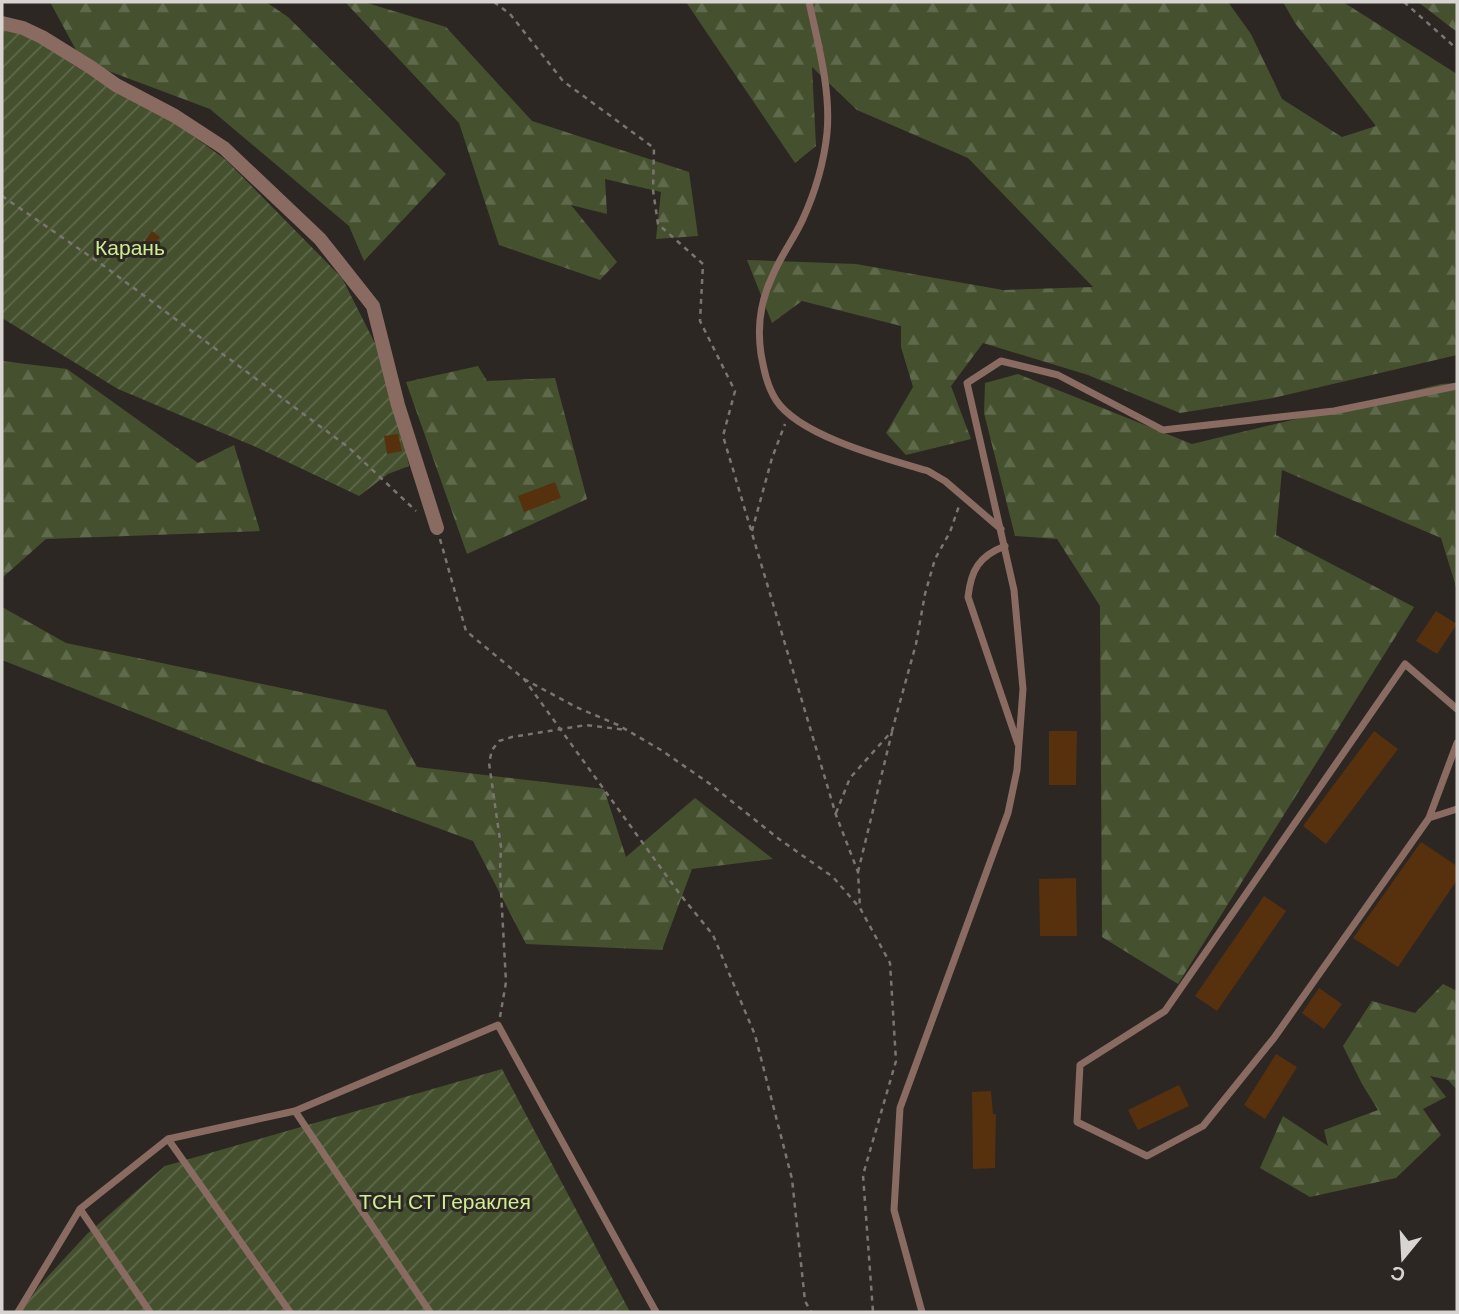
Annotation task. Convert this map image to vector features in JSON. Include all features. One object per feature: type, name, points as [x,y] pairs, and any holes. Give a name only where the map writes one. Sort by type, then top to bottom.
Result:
[{"type":"street","points":[[2,23],[23,28],[42,37],[116,85],[175,116],[224,148],[320,239],[373,306],[398,405],[437,528]]},
{"type":"lane","points":[[809,2],[825,86],[827,133],[815,185],[802,220],[772,276],[759,310],[764,373],[776,400],[788,414],[814,431],[928,471],[945,481],[1001,530]]},
{"type":"lane","points":[[922,1312],[894,1210],[900,1108],[1008,813],[1017,770],[1023,690],[1014,590],[967,383],[1001,361],[1058,375],[1163,430],[1334,411],[1457,386]]},
{"type":"lane","points":[[1005,546],[991,552],[979,563],[970,578],[968,597],[1019,747]]},
{"type":"lane","points":[[1457,709],[1405,663],[1165,1011],[1080,1065],[1077,1122],[1147,1156],[1203,1126],[1274,1038],[1429,818],[1457,743]]},
{"type":"lane","points":[[1429,818],[1457,809]]},
{"type":"lane","points":[[18,1312],[79,1209],[168,1139],[295,1111],[498,1025],[656,1312]]},
{"type":"lane","points":[[295,1111],[430,1312]]},
{"type":"lane","points":[[168,1139],[290,1312]]},
{"type":"lane","points":[[79,1209],[150,1312]]},
{"type":"path","points":[[494,2],[510,14],[563,81],[654,148],[653,190],[658,224],[703,264],[700,321],[735,391],[723,436],[836,815],[858,872]]},
{"type":"path","points":[[1404,2],[1457,49]]},
{"type":"path","points":[[2,196],[104,266],[348,447],[417,512]]},
{"type":"path","points":[[752,533],[772,458],[788,414]]},
{"type":"path","points":[[860,908],[858,872],[916,644],[925,594],[935,559],[950,532],[962,497]]},
{"type":"path","points":[[437,528],[466,631],[524,679],[626,730],[661,750],[710,784],[779,839],[834,877],[860,908],[890,963],[896,1061],[863,1175],[873,1312]]},
{"type":"path","points":[[524,679],[679,893],[713,935],[755,1035],[792,1179],[805,1301],[811,1312]]},
{"type":"path","points":[[498,1025],[506,982],[501,847],[489,763],[492,750],[499,741],[512,737],[586,725],[626,730]]},
{"type":"path","points":[[836,815],[850,778],[892,731]]},
{"type":"green space","points":[[50,2],[266,2],[288,17],[446,174],[364,261],[349,226],[210,109],[82,61]]},
{"type":"green space","points":[[345,2],[364,2],[446,27],[532,121],[689,172],[698,236],[656,239],[661,192],[605,179],[607,214],[571,205],[617,262],[600,280],[499,245],[459,123]]},
{"type":"green space","points":[[686,2],[1228,2],[1251,34],[1282,99],[1342,137],[1376,126],[1295,23],[1283,2],[1343,2],[1457,74],[1457,355],[1273,398],[1180,413],[1088,375],[983,343],[951,386],[971,439],[906,455],[886,433],[913,387],[901,347],[901,326],[802,301],[772,323],[747,260],[856,264],[1003,290],[1093,287],[968,158],[857,110],[812,67],[816,146],[795,163]]},
{"type":"green space","points":[[1418,2],[1457,2],[1457,32]]},
{"type":"green space","name":"Карань","points":[[2,26],[26,33],[75,66],[163,114],[226,160],[342,278],[389,371],[409,466],[388,474],[359,496],[256,447],[118,389],[2,318]]},
{"type":"green space","points":[[2,361],[67,369],[198,463],[234,445],[260,531],[46,539],[2,578]]},
{"type":"green space","points":[[478,366],[487,381],[555,378],[587,499],[467,554],[406,382]]},
{"type":"green space","points":[[1018,374],[1192,444],[1441,384],[1457,383],[1457,590],[1441,538],[1282,470],[1276,535],[1414,607],[1178,984],[1102,937],[1100,606],[1057,539],[1015,536],[984,413],[985,383]]},
{"type":"green space","points":[[2,607],[66,643],[386,710],[417,767],[604,789],[626,857],[695,798],[773,859],[692,869],[662,950],[526,944],[473,841],[254,760],[2,660]]},
{"type":"green space","points":[[1443,984],[1457,991],[1457,1090],[1448,1080],[1430,1076],[1446,1097],[1423,1109],[1441,1135],[1396,1178],[1310,1197],[1260,1168],[1283,1116],[1328,1146],[1324,1130],[1378,1110],[1343,1046],[1372,1001],[1415,1013]]},
{"type":"green space","name":"ТСН СТ Гераклея","points":[[502,1069],[630,1312],[21,1312],[39,1286],[87,1234],[165,1166]]},
{"type":"building","points":[[152,231],[160,237],[153,246],[145,240]]},
{"type":"building","points":[[398,434],[402,451],[387,454],[384,436]]},
{"type":"building","points":[[555,482],[561,498],[524,512],[518,496]]},
{"type":"building","points":[[1436,611],[1457,624],[1437,654],[1416,641]]},
{"type":"building","points":[[1049,731],[1077,731],[1076,785],[1049,785]]},
{"type":"building","points":[[1374,731],[1398,749],[1326,844],[1303,826]]},
{"type":"building","points":[[1421,842],[1457,866],[1457,880],[1398,967],[1353,938]]},
{"type":"building","points":[[1076,878],[1077,936],[1040,936],[1039,879]]},
{"type":"building","points":[[1264,896],[1286,911],[1217,1011],[1195,996]]},
{"type":"building","points":[[1319,988],[1342,1004],[1324,1029],[1302,1013]]},
{"type":"building","points":[[1276,1054],[1297,1067],[1265,1119],[1244,1105]]},
{"type":"building","points":[[1179,1085],[1189,1106],[1138,1130],[1128,1110]]},
{"type":"building","points":[[991,1091],[993,1114],[996,1114],[995,1168],[973,1169],[972,1092]]}]
